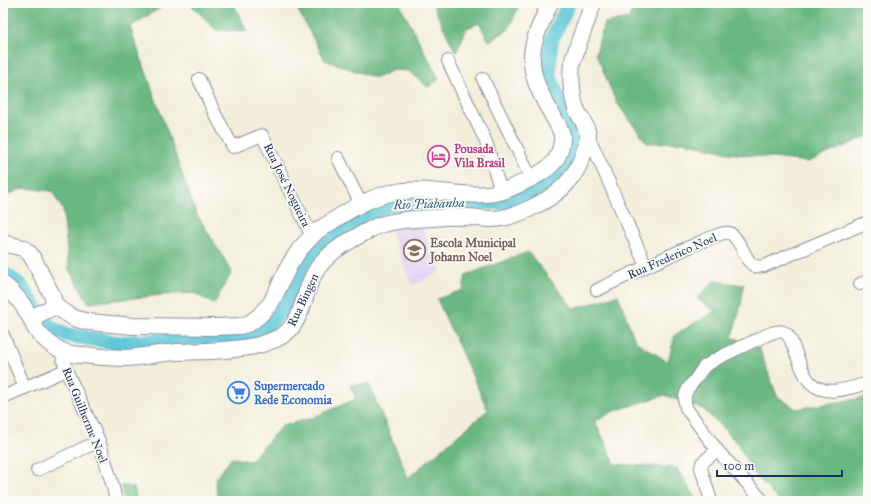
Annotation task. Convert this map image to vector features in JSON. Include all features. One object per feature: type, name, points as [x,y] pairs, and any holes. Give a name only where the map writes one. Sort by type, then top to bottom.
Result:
[{"type":"main road","points":[[3,243],[23,248],[30,254],[52,295],[56,306],[74,318],[88,322],[134,326],[215,328],[240,326],[250,323],[271,303],[290,264],[300,249],[312,236],[360,204],[387,193],[396,192],[421,191],[478,194],[501,192],[531,179],[554,163],[562,142],[562,133],[536,83],[532,65],[535,41],[550,3]]},
{"type":"main road","points":[[588,135],[576,108],[572,86],[572,64],[593,3]]},
{"type":"main road","points":[[555,121],[576,108]]},
{"type":"main road","name":"Rua Bingen","points":[[3,284],[19,299],[31,318],[36,331],[63,352],[93,357],[125,358],[162,353],[248,347],[273,340],[284,335],[290,329],[298,318],[311,280],[319,266],[333,252],[348,242],[375,227],[408,219],[453,216],[492,219],[514,215],[532,207],[548,199],[564,188],[572,178],[583,155],[588,135]]},
{"type":"main road","points":[[31,318],[56,306]]},
{"type":"street","points":[[448,61],[486,142],[501,192]]},
{"type":"street","name":"Rua José Nogueira","points":[[199,79],[215,114],[233,147],[262,135],[312,236]]},
{"type":"street","points":[[483,79],[531,179]]},
{"type":"street","points":[[588,135],[646,266]]},
{"type":"street","points":[[338,158],[360,204]]},
{"type":"street","name":"Rua Frederico Noel","points":[[597,290],[709,238],[728,233],[733,235],[751,264],[757,267],[764,266],[868,222]]},
{"type":"street","points":[[763,501],[717,450],[686,408],[684,402],[686,392],[706,366],[766,336],[782,331],[787,334],[792,342],[806,376],[810,382],[818,388],[838,391],[868,383]]},
{"type":"street","points":[[3,335],[25,388]]},
{"type":"street","name":"Rua Guilherme Noel","points":[[63,352],[63,360],[66,370],[99,441],[116,501]]},
{"type":"street","points":[[3,397],[66,370]]},
{"type":"street","points":[[37,470],[99,441]]},
{"type":"street","points":[[711,501],[701,468],[702,463],[717,450]]},
{"type":"shaded area","name":"Escola Municipal Johann Noel","points":[[421,224],[441,272],[412,285],[389,228]]},
{"type":"green space","points":[[10,3],[168,3],[130,27],[196,213],[232,272],[214,304],[194,293],[89,303],[69,270],[63,210],[52,191],[23,188],[3,197],[3,9]]},
{"type":"green space","points":[[189,3],[233,3],[247,31],[216,30]]},
{"type":"green space","points":[[294,3],[399,3],[439,79],[428,87],[409,71],[393,70],[376,78],[325,60]]},
{"type":"green space","points":[[432,3],[520,3],[508,30],[489,41],[479,23],[467,28],[456,53]]},
{"type":"green space","points":[[634,3],[868,3],[868,136],[808,162],[729,153],[685,142],[647,143],[616,102],[596,53],[604,23],[629,19]]},
{"type":"green space","points":[[528,252],[574,309],[618,295],[635,341],[668,362],[675,335],[715,311],[697,299],[714,281],[744,285],[741,305],[732,337],[759,348],[777,396],[796,409],[868,397],[868,501],[779,501],[751,470],[738,444],[703,409],[665,395],[614,411],[595,421],[615,464],[677,468],[698,501],[218,501],[215,479],[232,458],[250,461],[282,426],[312,418],[356,399],[350,385],[369,384],[408,478],[488,410],[437,299],[463,290],[466,275]]},
{"type":"green space","points":[[121,485],[134,488],[137,501],[124,501]]},
{"type":"waterway","name":"Rio Piabanha","points":[[3,273],[20,285],[46,323],[57,331],[68,335],[119,343],[245,335],[265,327],[281,311],[296,282],[305,259],[338,231],[387,205],[512,202],[541,187],[566,165],[571,139],[549,73],[551,41],[569,3]]},
{"type":"place","name":"Pousada Vila Brasil","points":[[439,156]]},
{"type":"place","name":"Escola Municipal Johann Noel","points":[[415,250]]},
{"type":"place","name":"Supermercado Rede Economia","points":[[238,393]]}]
